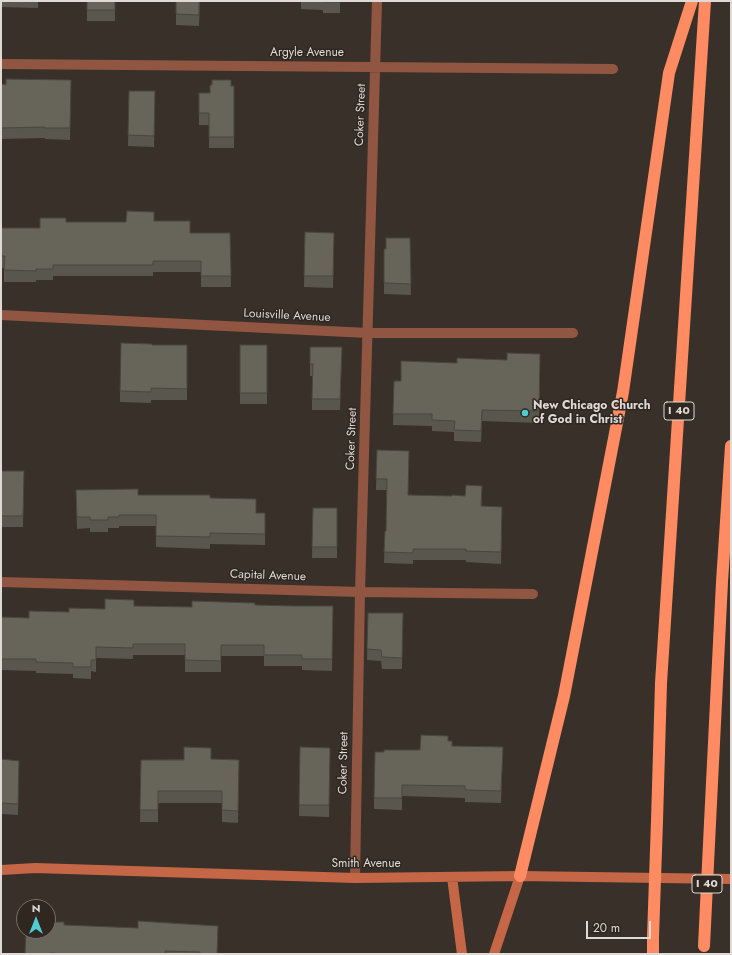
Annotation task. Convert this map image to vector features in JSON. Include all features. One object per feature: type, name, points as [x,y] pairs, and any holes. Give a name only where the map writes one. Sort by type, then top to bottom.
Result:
[{"type":"highway","points":[[520,876],[564,696],[623,392],[669,72],[692,1]]},
{"type":"highway","name":"I 40","points":[[653,954],[661,683],[705,1]]},
{"type":"highway","name":"I 40","points":[[704,950],[722,582],[731,446]]},
{"type":"main road","name":"Smith Avenue","points":[[1,870],[35,868],[355,878],[520,876],[731,879]]},
{"type":"main road","points":[[494,954],[520,876]]},
{"type":"main road","points":[[452,877],[462,954]]},
{"type":"street","name":"Coker Street","points":[[355,878],[360,592],[377,1]]},
{"type":"street","name":"Argyle Avenue","points":[[1,64],[613,69]]},
{"type":"street","name":"Louisville Avenue","points":[[1,315],[368,333],[572,333]]},
{"type":"street","name":"Capital Avenue","points":[[1,582],[360,592],[533,594]]},
{"type":"building","points":[[87,1],[115,1],[115,10],[87,10]]},
{"type":"building","points":[[176,1],[199,1],[199,15],[176,14]]},
{"type":"building","points":[[340,1],[340,2],[323,2]]},
{"type":"building","points":[[6,79],[71,80],[70,128],[1,128],[1,84],[6,85]]},
{"type":"building","points":[[212,80],[231,80],[231,86],[234,86],[234,137],[209,137],[209,113],[199,113],[199,93],[210,93],[210,85],[212,85]]},
{"type":"building","points":[[129,91],[155,91],[154,136],[128,135]]},
{"type":"building","points":[[127,211],[154,212],[154,221],[190,221],[190,233],[230,233],[231,276],[201,276],[201,261],[153,261],[153,265],[53,265],[53,269],[36,269],[36,271],[4,270],[5,256],[1,256],[1,228],[40,228],[40,218],[66,218],[66,222],[126,222]]},
{"type":"building","points":[[305,232],[334,233],[333,276],[304,276]]},
{"type":"building","points":[[386,238],[410,238],[411,284],[384,283],[384,249],[386,249]]},
{"type":"building","points":[[121,343],[187,345],[187,389],[151,388],[151,392],[120,391]]},
{"type":"building","points":[[240,345],[267,345],[267,393],[240,393]]},
{"type":"building","points":[[310,347],[342,347],[340,399],[312,399],[313,364],[310,364]]},
{"type":"building","points":[[507,353],[540,354],[539,411],[482,410],[481,431],[454,430],[455,421],[432,420],[432,414],[393,414],[394,381],[401,381],[401,361],[457,363],[457,358],[507,360]]},
{"type":"building","points":[[377,450],[409,451],[408,495],[465,496],[466,485],[482,486],[481,506],[502,507],[501,552],[466,551],[466,549],[413,549],[413,553],[384,552],[387,479],[376,479]]},
{"type":"building","points":[[1,471],[24,471],[23,516],[1,516]]},
{"type":"building","points":[[138,489],[138,495],[210,495],[210,498],[256,499],[256,513],[265,513],[265,534],[210,533],[210,537],[156,536],[156,515],[119,515],[119,517],[108,517],[108,520],[90,520],[90,517],[77,517],[76,490]]},
{"type":"building","points":[[313,508],[337,508],[337,547],[312,547]]},
{"type":"building","points":[[105,599],[134,600],[134,606],[192,607],[192,601],[255,603],[255,605],[333,606],[332,659],[302,659],[302,655],[264,655],[264,645],[221,645],[221,661],[185,660],[185,644],[133,644],[133,648],[96,647],[96,660],[91,660],[91,667],[73,667],[73,663],[36,662],[36,659],[1,659],[1,617],[29,618],[29,611],[69,612],[69,608],[105,609]]},
{"type":"building","points":[[368,613],[403,613],[402,658],[382,657],[381,650],[367,649]]},
{"type":"building","points":[[421,735],[448,736],[448,741],[452,741],[452,746],[503,747],[501,791],[465,790],[465,786],[402,785],[402,798],[374,798],[375,752],[384,752],[384,750],[420,750]]},
{"type":"building","points":[[184,747],[211,748],[211,759],[239,760],[238,811],[222,810],[222,791],[158,791],[158,810],[140,810],[141,760],[184,760]]},
{"type":"building","points":[[300,747],[330,748],[329,805],[299,805]]},
{"type":"building","points":[[1,759],[19,761],[18,804],[2,803],[1,805]]},
{"type":"building","points":[[138,921],[218,926],[217,954],[165,951],[165,954],[25,954],[26,939],[56,939],[56,922],[64,922],[64,925],[138,928]]},
{"type":"place","name":"New Chicago Church of God in Christ","points":[[525,413]]}]
